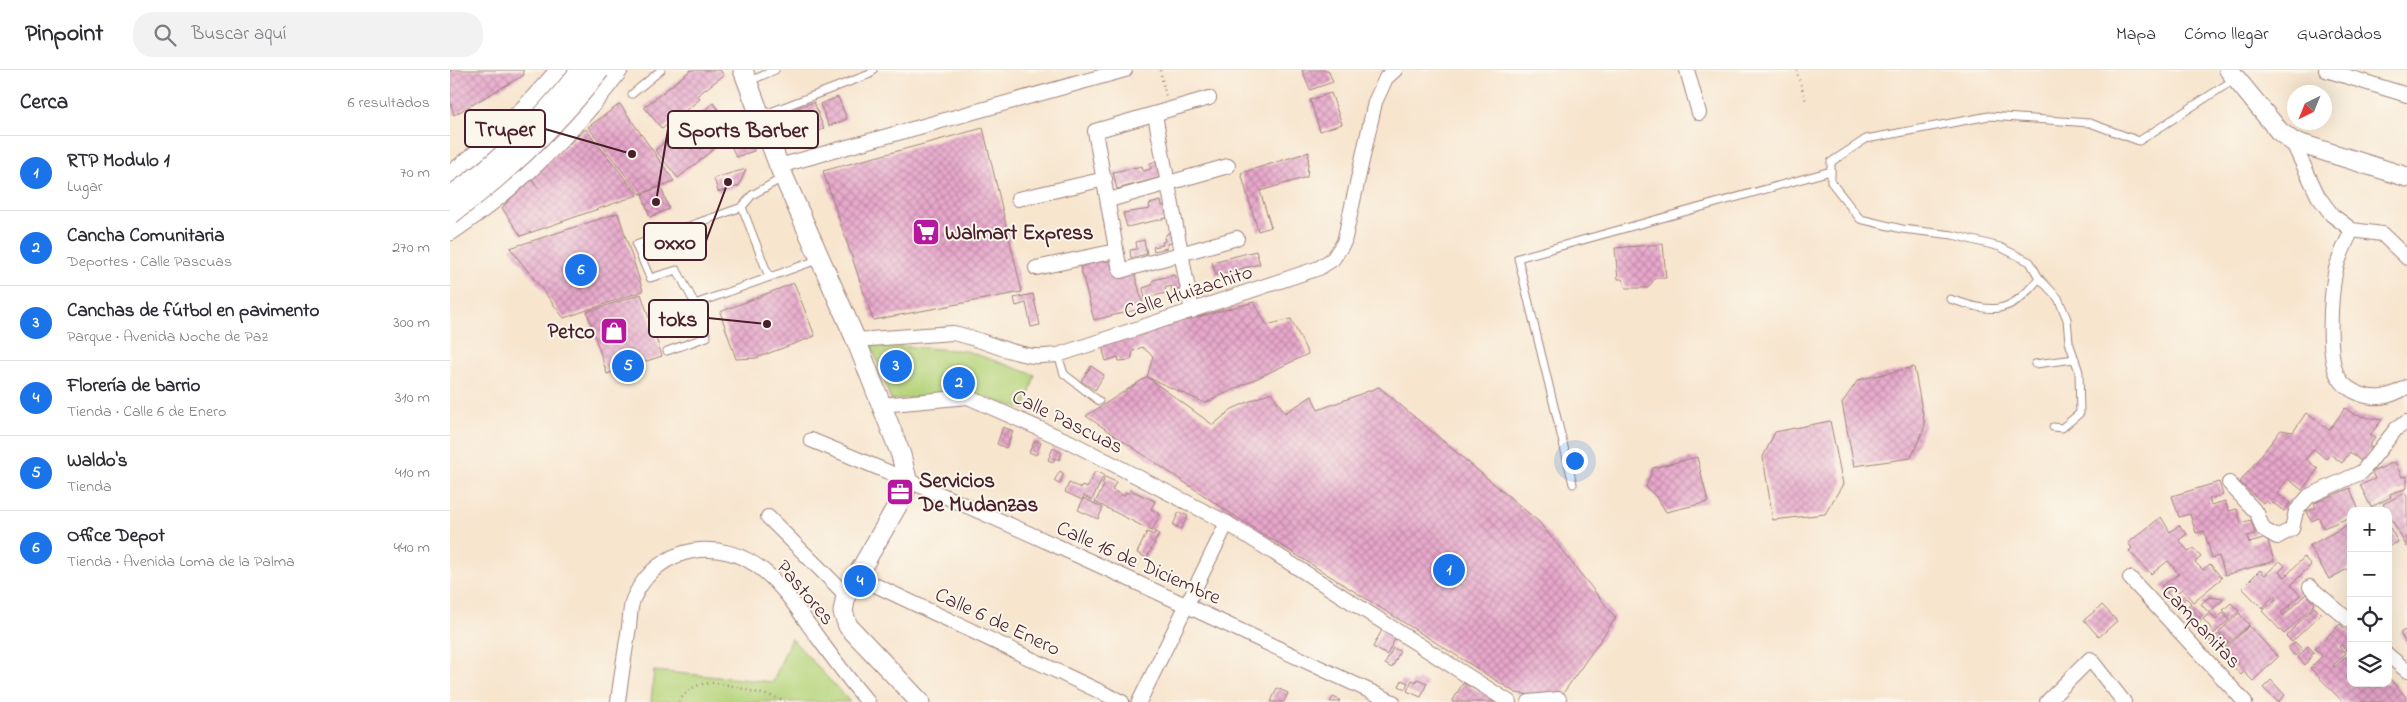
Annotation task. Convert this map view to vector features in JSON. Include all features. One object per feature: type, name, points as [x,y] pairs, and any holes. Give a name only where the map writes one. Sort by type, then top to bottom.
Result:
[{"type":"street","points":[[450,176],[470,161],[532,104],[560,70]]},
{"type":"street","points":[[566,70],[581,75],[587,81],[596,99]]},
{"type":"street","points":[[450,196],[512,145],[581,70]]},
{"type":"street","points":[[450,215],[483,191],[529,150],[572,106],[600,70]]},
{"type":"street","points":[[450,232],[525,173],[596,99],[618,70]]},
{"type":"street","points":[[782,171],[1126,70]]},
{"type":"street","name":"Calle Huizachito","points":[[856,340],[953,333],[1036,357],[1058,354],[1318,268],[1332,259],[1344,242],[1374,102],[1386,78],[1395,70]]},
{"type":"street","points":[[1687,70],[1700,113]]},
{"type":"street","points":[[2326,70],[2407,95]]},
{"type":"street","points":[[2233,74],[2279,131],[2292,141],[2407,177]]},
{"type":"street","points":[[745,76],[782,171],[856,340],[901,455],[907,479],[905,492],[846,595],[843,612],[848,626],[920,702]]},
{"type":"street","points":[[1209,98],[1095,131],[1109,200],[1120,271],[1236,238]]},
{"type":"street","points":[[1155,114],[1192,311]]},
{"type":"street","points":[[2292,141],[2324,206],[2352,230],[2382,234],[2407,258]]},
{"type":"street","points":[[1109,200],[1228,166]]},
{"type":"street","points":[[1018,199],[1105,179]]},
{"type":"street","points":[[2352,230],[2334,280],[2331,308],[2334,366],[2339,378],[2350,390],[2365,396],[2378,398],[2391,396],[2407,387]]},
{"type":"street","points":[[1036,268],[1116,251]]},
{"type":"street","name":"Calle Pascuas","points":[[881,404],[968,397],[1072,443],[1227,523],[1509,702]]},
{"type":"street","points":[[2229,482],[2257,513],[2263,529],[2277,537],[2292,530],[2296,511],[2309,496],[2362,472],[2396,429],[2407,422]]},
{"type":"street","name":"Calle 16 de Diciembre","points":[[811,440],[907,479],[1393,702]]},
{"type":"street","points":[[768,517],[846,595]]},
{"type":"street","points":[[1139,702],[1227,523]]},
{"type":"street","name":"Pastores","points":[[618,702],[633,598],[645,578],[666,561],[688,550],[715,549],[741,556],[764,571],[787,594],[849,680],[868,702]]},
{"type":"street","name":"Calle 6 de Enero","points":[[856,576],[1122,702]]},
{"type":"street","name":"Campanitas","points":[[2130,578],[2245,702]]},
{"type":"street","points":[[2310,587],[2347,619]]},
{"type":"street","points":[[2392,658],[2407,671]]},
{"type":"street","points":[[2047,702],[2090,659],[2124,702]]},
{"type":"street","points":[[1529,702],[1559,699]]},
{"type":"lane","points":[[632,94],[660,70]]},
{"type":"lane","points":[[745,76],[776,70]]},
{"type":"lane","points":[[760,116],[870,74],[873,70]]},
{"type":"lane","points":[[2053,427],[2062,428],[2080,413],[2079,372],[2069,342],[2067,319],[2058,298],[2039,278],[2030,262],[2000,247],[1953,235],[1902,229],[1860,219],[1831,182],[1830,162],[1866,139],[1989,116],[2090,123],[2139,141],[2233,74]]},
{"type":"lane","points":[[667,351],[708,337],[695,304],[677,270],[650,278],[636,245],[742,207],[752,195],[782,171]]},
{"type":"lane","points":[[1573,484],[1518,258],[1831,171]]},
{"type":"lane","points":[[742,207],[769,277]]},
{"type":"lane","points":[[657,315],[695,304],[820,259]]},
{"type":"lane","points":[[1950,300],[1980,309],[2003,308],[2027,294],[2039,278]]},
{"type":"lane","points":[[1058,354],[1064,374],[1100,401]]},
{"type":"lane","points":[[2035,364],[2075,359]]},
{"type":"path","points":[[1160,70],[1170,110]]},
{"type":"path","points":[[1796,70],[1806,101]]},
{"type":"path","points":[[679,702],[683,696],[698,685],[715,682],[784,702]]},
{"type":"green space","points":[[871,344],[967,351],[1035,375],[1025,409],[966,392],[891,400]]},
{"type":"green space","points":[[791,638],[850,702],[651,702],[654,671],[773,682]]},
{"type":"building","points":[[450,70],[523,70],[524,75],[454,115],[450,101]]},
{"type":"building","points":[[691,70],[720,70],[724,75],[698,95],[700,99],[662,129],[644,107]]},
{"type":"building","points":[[1302,70],[1328,70],[1333,82],[1310,90]]},
{"type":"building","points":[[1331,93],[1342,124],[1320,131],[1310,100]]},
{"type":"building","points":[[838,97],[847,119],[829,126],[820,104]]},
{"type":"building","points":[[814,102],[824,129],[799,139],[789,111]]},
{"type":"building","points":[[713,103],[736,131],[678,178],[655,150]]},
{"type":"building","points":[[620,104],[674,181],[640,194],[588,127]]},
{"type":"building","name":"Walmart Express","points":[[983,128],[1022,292],[873,320],[823,171]]},
{"type":"building","points":[[586,129],[638,195],[521,236],[502,208],[530,178]]},
{"type":"building","points":[[745,132],[753,140],[754,151],[736,157],[729,141]]},
{"type":"building","points":[[1309,152],[1307,177],[1260,191],[1271,227],[1258,231],[1241,173]]},
{"type":"building","points":[[1158,161],[1162,177],[1117,189],[1113,172],[1142,166],[1143,171],[1151,169],[1150,163]]},
{"type":"building","points":[[746,169],[739,186],[718,192],[714,178]]},
{"type":"building","points":[[661,187],[669,209],[650,217],[642,194]]},
{"type":"building","points":[[1161,201],[1162,206],[1168,205],[1171,217],[1127,227],[1123,213],[1150,209],[1149,204]]},
{"type":"building","points":[[618,213],[643,291],[564,318],[510,248]]},
{"type":"building","points":[[1174,231],[1176,242],[1167,244],[1167,248],[1154,251],[1153,247],[1163,245],[1164,237]]},
{"type":"building","points":[[1144,240],[1147,254],[1131,258],[1130,250],[1137,249],[1136,242]]},
{"type":"building","points":[[1663,244],[1666,278],[1655,278],[1648,288],[1626,288],[1622,279],[1618,279],[1615,248]]},
{"type":"building","points":[[1256,251],[1260,264],[1216,275],[1212,262]]},
{"type":"building","points":[[1103,259],[1103,261],[1120,261],[1133,268],[1144,308],[1094,320],[1079,262]]},
{"type":"building","points":[[1174,275],[1175,278],[1182,277],[1185,288],[1172,291],[1171,286],[1165,288],[1166,293],[1145,298],[1143,288],[1152,285],[1153,280]]},
{"type":"building","points":[[794,283],[815,336],[756,358],[736,359],[720,312]]},
{"type":"building","points":[[641,294],[662,356],[607,374],[587,312]]},
{"type":"building","points":[[1033,294],[1040,325],[1031,327],[1026,303],[1016,306],[1014,298]]},
{"type":"building","points":[[1254,302],[1267,325],[1291,319],[1308,354],[1205,403],[1147,377],[1153,356],[1142,347],[1133,351],[1131,360],[1119,361],[1118,357],[1106,361],[1101,343]]},
{"type":"building","points":[[1091,366],[1104,375],[1095,390],[1081,381]]},
{"type":"building","points":[[1914,367],[1925,426],[1911,458],[1854,466],[1842,403],[1858,380]]},
{"type":"building","points":[[1147,377],[1213,425],[1232,409],[1271,392],[1285,413],[1312,396],[1318,410],[1379,387],[1539,522],[1616,618],[1559,699],[1516,693],[1236,517],[1086,416]]},
{"type":"building","points":[[2345,408],[2355,415],[2382,420],[2370,435],[2375,438],[2369,446],[2372,448],[2362,462],[2350,452],[2342,463],[2330,454],[2326,459],[2314,449],[2306,459],[2318,469],[2302,490],[2288,479],[2277,493],[2290,503],[2284,511],[2273,503],[2271,505],[2266,501],[2264,504],[2240,482],[2281,430],[2293,432],[2306,413],[2329,430]]},
{"type":"building","points":[[1830,421],[1843,484],[1825,514],[1773,520],[1763,457],[1775,432]]},
{"type":"building","points":[[1003,427],[1013,431],[1006,448],[997,444]]},
{"type":"building","points":[[1035,440],[1041,443],[1036,455],[1029,452]]},
{"type":"building","points":[[1053,448],[1062,453],[1059,460],[1055,458],[1053,462],[1048,460]]},
{"type":"building","points":[[1697,457],[1708,502],[1666,512],[1658,499],[1646,487],[1653,468]]},
{"type":"building","points":[[2395,462],[2402,477],[2407,476],[2407,488],[2390,494],[2391,497],[2371,507],[2360,485],[2375,479],[2372,472]]},
{"type":"building","points":[[1060,471],[1064,474],[1059,484],[1054,481]]},
{"type":"building","points":[[1095,471],[1104,475],[1092,500],[1084,496],[1082,500],[1065,492],[1069,483],[1081,488],[1082,486],[1087,488]]},
{"type":"building","points":[[1105,477],[1116,482],[1112,490],[1124,496],[1126,492],[1130,494],[1130,490],[1155,501],[1151,509],[1160,514],[1152,531],[1095,502],[1104,486],[1102,484]]},
{"type":"building","points":[[2219,482],[2223,495],[2209,499],[2211,505],[2225,501],[2229,511],[2237,509],[2241,523],[2251,520],[2255,534],[2247,536],[2249,543],[2267,538],[2274,561],[2225,575],[2219,556],[2212,558],[2204,531],[2196,533],[2190,514],[2179,517],[2172,496]]},
{"type":"building","points":[[2350,488],[2357,507],[2347,507],[2347,519],[2323,528],[2319,518],[2311,521],[2307,511],[2316,508],[2314,503]]},
{"type":"building","points":[[2405,493],[2407,496],[2407,547],[2392,520],[2392,507],[2385,507],[2383,504]]},
{"type":"building","points":[[1084,498],[1103,508],[1098,519],[1078,510]]},
{"type":"building","points":[[1179,512],[1188,516],[1181,529],[1173,525]]},
{"type":"building","points":[[2161,517],[2170,532],[2179,525],[2187,534],[2179,540],[2189,552],[2194,548],[2201,557],[2195,562],[2203,570],[2210,564],[2222,578],[2193,602],[2182,589],[2172,598],[2161,586],[2179,574],[2168,561],[2151,574],[2129,551],[2132,548],[2128,543]]},
{"type":"building","points":[[2347,525],[2347,569],[2329,579],[2309,546]]},
{"type":"building","points":[[2392,531],[2398,542],[2392,545]]},
{"type":"building","points":[[1147,532],[1154,535],[1155,532],[1159,534],[1147,558],[1137,553]]},
{"type":"building","points":[[2304,557],[2311,565],[2291,585],[2300,595],[2281,613],[2283,616],[2306,594],[2315,604],[2284,634],[2262,611],[2276,599],[2274,596],[2262,608],[2242,588],[2260,570],[2265,575],[2280,561],[2285,566],[2279,572],[2285,577]]},
{"type":"building","points":[[2209,597],[2224,599],[2209,613],[2201,604]]},
{"type":"building","points":[[2186,598],[2191,603],[2186,608],[2181,603]]},
{"type":"building","points":[[2231,603],[2239,611],[2231,618],[2223,610]]},
{"type":"building","points":[[2102,605],[2117,621],[2099,637],[2084,620]]},
{"type":"building","points":[[2314,607],[2321,614],[2292,642],[2286,636]]},
{"type":"building","points":[[2194,611],[2202,620],[2195,626],[2187,617]]},
{"type":"building","points":[[2210,613],[2216,620],[2223,613],[2229,620],[2210,637],[2207,634],[2212,629],[2203,619]]},
{"type":"building","points":[[2239,613],[2249,625],[2229,643],[2219,632]]},
{"type":"building","points":[[2340,624],[2347,631],[2347,651],[2341,645],[2339,647],[2346,653],[2333,666],[2335,667],[2345,657],[2347,658],[2347,687],[2392,687],[2392,681],[2407,698],[2404,702],[2343,702],[2310,668],[2322,656],[2315,649]]},
{"type":"building","points":[[2249,626],[2278,657],[2253,681],[2244,672],[2241,675],[2221,653]]},
{"type":"building","points":[[2407,629],[2407,645],[2400,633]]},
{"type":"building","points":[[1382,630],[1396,637],[1387,655],[1373,647]]},
{"type":"building","points":[[2219,634],[2228,644],[2219,652],[2209,641]]},
{"type":"building","points":[[2295,642],[2302,649],[2295,656],[2288,648]]},
{"type":"building","points":[[2308,646],[2314,652],[2305,665],[2298,657]]},
{"type":"building","points":[[1393,648],[1400,651],[1392,668],[1385,664]]},
{"type":"building","points":[[1417,679],[1427,683],[1421,697],[1407,691],[1412,680],[1416,682]]},
{"type":"building","points":[[1402,680],[1408,683],[1405,689],[1399,686]]},
{"type":"building","points":[[2271,680],[2285,695],[2278,702],[2263,688]]},
{"type":"building","points":[[1463,683],[1499,702],[1452,702]]},
{"type":"building","points":[[1277,688],[1288,693],[1284,702],[1271,702]]},
{"type":"building","points":[[1333,697],[1340,700],[1339,702],[1330,702]]},
{"type":"place","name":"Truper","points":[[632,154]]},
{"type":"place","name":"oxxo","points":[[728,182]]},
{"type":"place","name":"Sports Barber","points":[[656,202]]},
{"type":"place","name":"Walmart Express","points":[[926,232]]},
{"type":"place","name":"Office Depot","points":[[581,270]]},
{"type":"place","name":"toks","points":[[767,324]]},
{"type":"place","name":"Petco","points":[[614,331]]},
{"type":"place","name":"Waldo's","points":[[628,366]]},
{"type":"place","name":"Canchas de fútbol en pavimento","points":[[896,366]]},
{"type":"place","name":"Cancha Comunitaria","points":[[959,383]]},
{"type":"place","name":"Servicios De Mudanzas","points":[[900,492]]},
{"type":"place","name":"RTP Modulo 1","points":[[1449,570]]},
{"type":"place","name":"Florería de barrio","points":[[860,581]]}]
